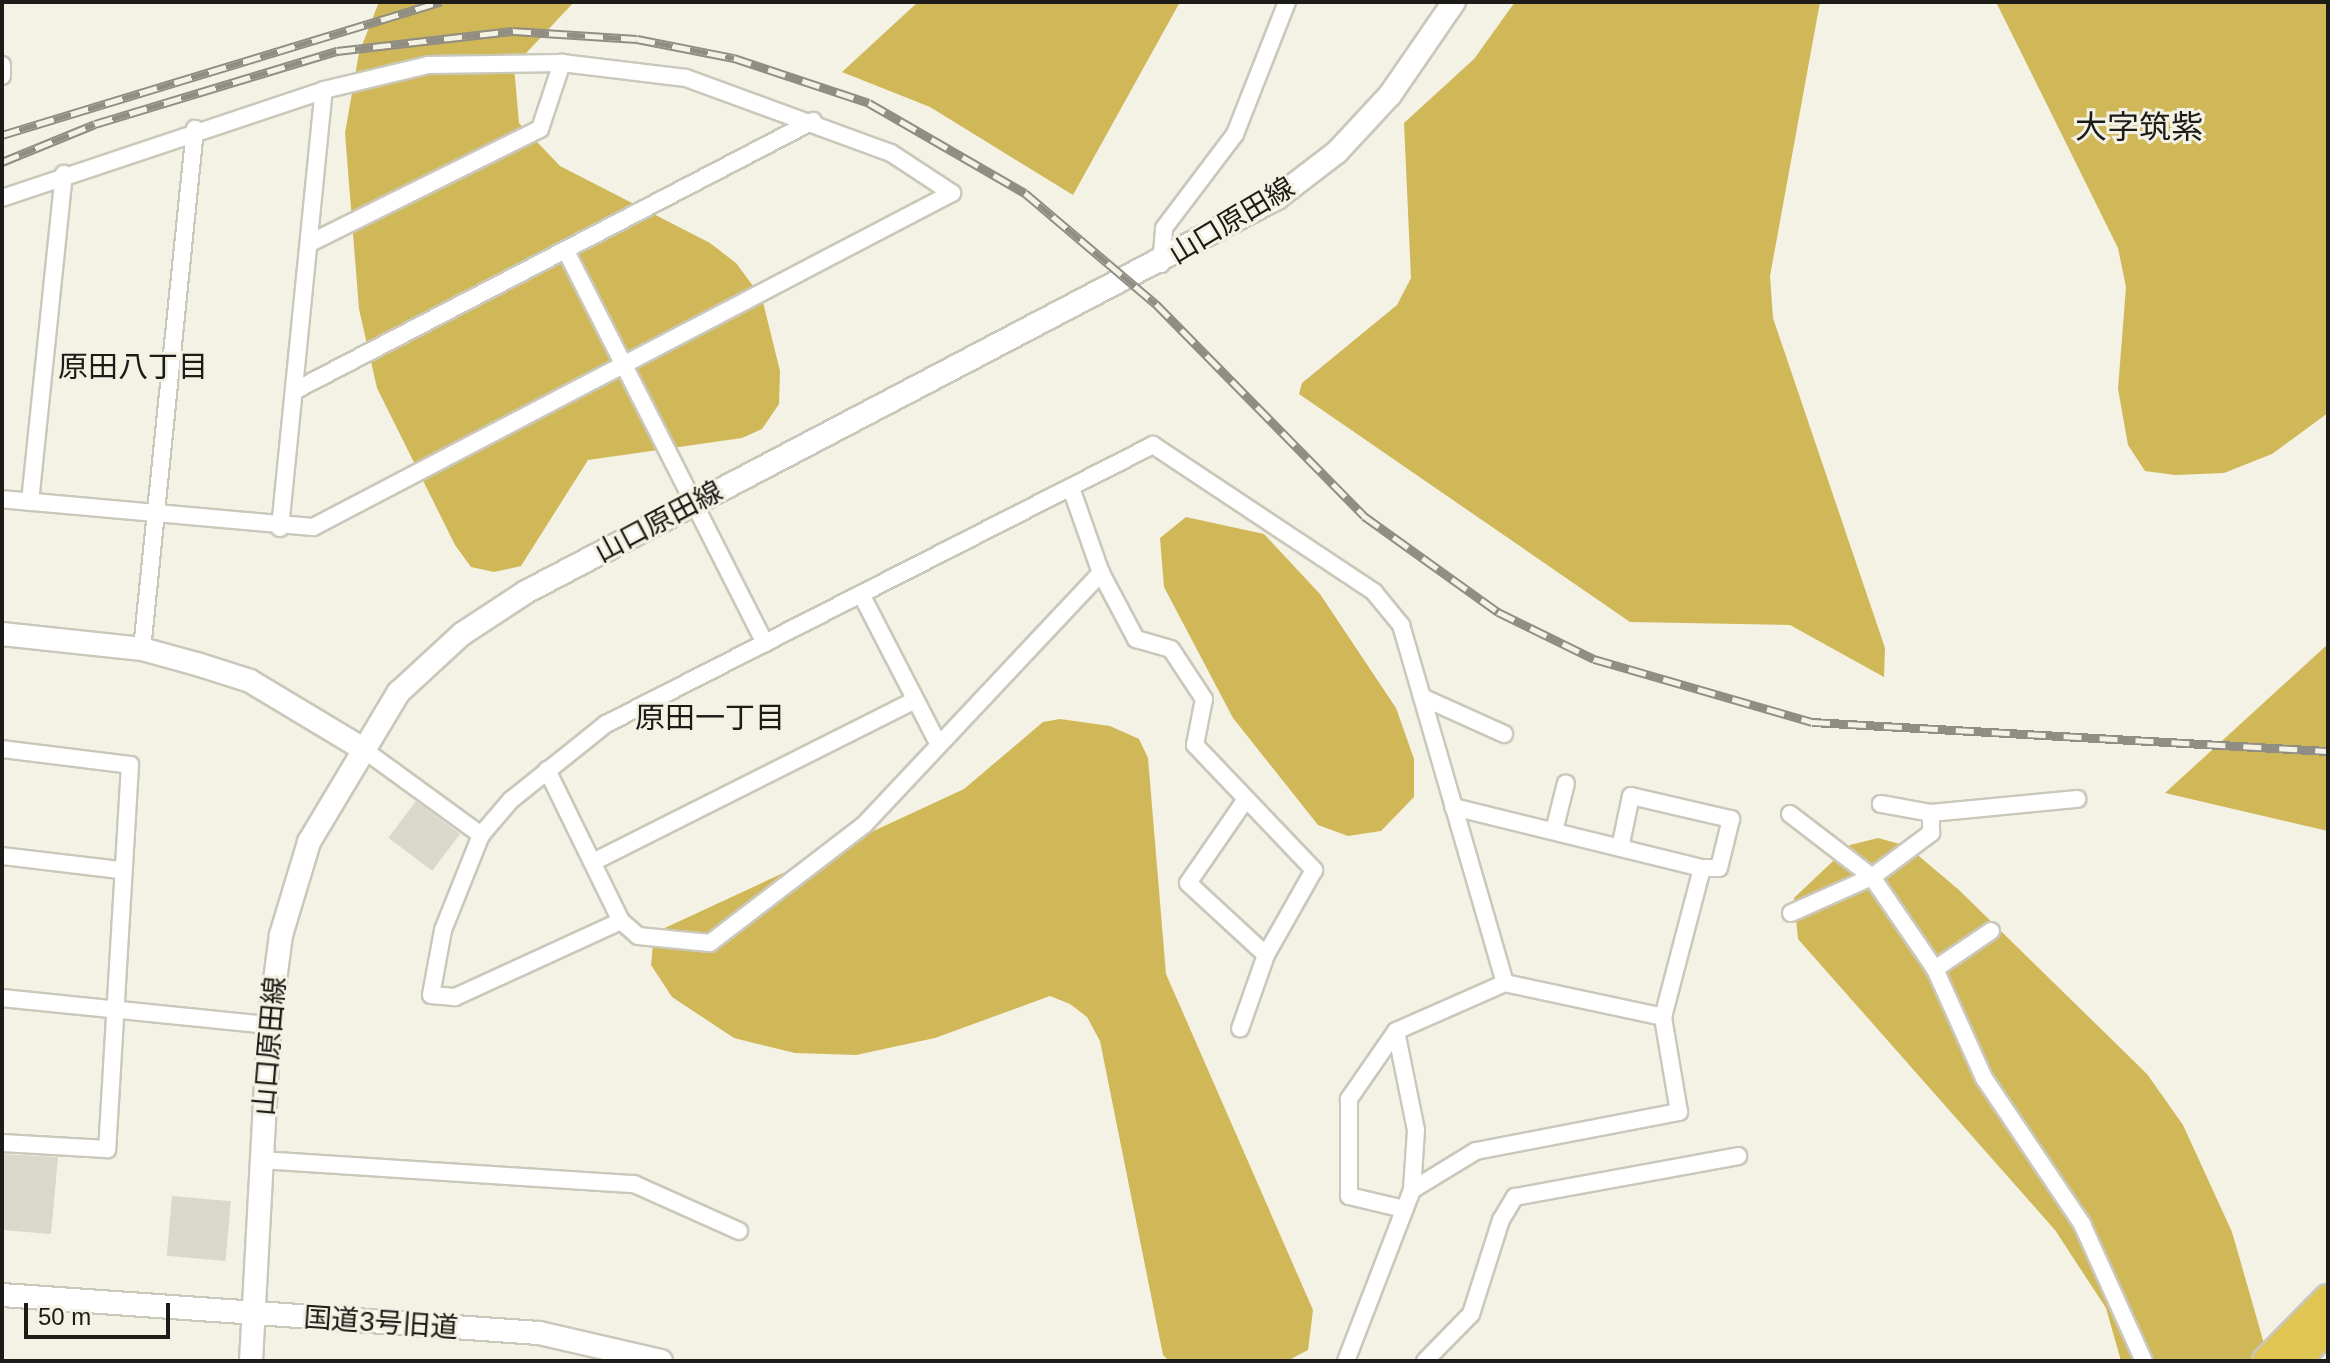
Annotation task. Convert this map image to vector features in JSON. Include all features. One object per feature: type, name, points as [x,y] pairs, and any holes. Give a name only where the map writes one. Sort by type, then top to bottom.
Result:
[{"type":"highway","points":[[2267,1361],[2328,1299]]},
{"type":"highway","points":[[2296,1361],[2328,1327]]},
{"type":"main road","name":"山口原田線","points":[[251,1361],[269,1025],[281,935],[309,842],[360,747],[398,693],[462,634],[693,504],[1161,264],[1277,198],[1337,152],[1390,95],[1454,2]]},
{"type":"main road","points":[[2,634],[142,649],[250,681],[360,747]]},
{"type":"main road","name":"国道3号旧道","points":[[2,1295],[539,1333],[661,1361]]},
{"type":"street","points":[[1161,264],[1164,228],[1235,134],[1287,2]]},
{"type":"street","points":[[310,243],[540,129],[562,63]]},
{"type":"street","points":[[2,198],[195,129],[324,90],[428,65],[562,63],[686,78],[813,121],[891,153],[952,193],[628,368],[313,527],[280,528],[157,518],[2,499]]},
{"type":"street","points":[[2,65],[2,76]]},
{"type":"street","points":[[280,528],[324,90]]},
{"type":"street","points":[[296,390],[813,121]]},
{"type":"street","points":[[142,649],[195,129]]},
{"type":"street","points":[[30,502],[64,174]]},
{"type":"street","points":[[566,251],[765,643]]},
{"type":"street","points":[[621,921],[455,997],[431,995],[443,930],[481,835],[547,770],[606,724],[1153,445],[1374,592],[1401,625],[1505,983]]},
{"type":"street","points":[[1071,488],[1101,573],[1136,639],[1171,649],[1204,699],[1195,745],[1314,870],[1266,955],[1240,1029]]},
{"type":"street","points":[[547,770],[621,921],[638,936],[710,943],[865,824],[937,741],[1101,573]]},
{"type":"street","points":[[862,596],[913,701],[937,741]]},
{"type":"street","points":[[1422,697],[1504,734]]},
{"type":"street","points":[[593,862],[913,701]]},
{"type":"street","points":[[360,747],[481,835]]},
{"type":"street","points":[[2,749],[130,765],[120,870],[107,1149],[2,1143]]},
{"type":"street","points":[[1554,831],[1566,783]]},
{"type":"street","points":[[1453,807],[1554,831],[1620,848],[1702,868],[1719,868],[1731,819],[1631,796],[1620,848]]},
{"type":"street","points":[[1246,799],[1188,883],[1266,955]]},
{"type":"street","points":[[1881,804],[1931,813],[2077,799]]},
{"type":"street","points":[[1791,913],[1872,877],[1931,833],[1931,813]]},
{"type":"street","points":[[1790,814],[1872,877],[1935,969],[1984,1078],[2082,1224],[2144,1361]]},
{"type":"street","points":[[2,856],[120,870]]},
{"type":"street","points":[[1412,1190],[1476,1151],[1679,1112],[1663,1017],[1702,868]]},
{"type":"street","points":[[1935,969],[1991,931]]},
{"type":"street","points":[[1404,1209],[1349,1196],[1349,1099],[1396,1031],[1505,983],[1663,1017]]},
{"type":"street","points":[[2,998],[112,1005],[269,1025]]},
{"type":"street","points":[[1346,1361],[1412,1190],[1416,1130],[1396,1031]]},
{"type":"street","points":[[1425,1361],[1471,1314],[1501,1220],[1515,1197],[1738,1156]]},
{"type":"street","points":[[261,1160],[634,1184],[739,1231]]},
{"type":"shaded area","points":[[379,2],[574,2],[514,66],[519,123],[560,166],[710,243],[736,263],[762,298],[780,371],[779,404],[762,429],[742,438],[588,460],[521,566],[494,572],[471,567],[455,545],[377,388],[359,309],[345,133],[359,53]]},
{"type":"shaded area","points":[[918,2],[1180,2],[1073,195],[930,107],[842,72]]},
{"type":"shaded area","points":[[1515,2],[1820,2],[1770,276],[1773,318],[1885,648],[1884,677],[1790,625],[1630,622],[1299,394],[1302,383],[1397,305],[1411,278],[1404,123],[1474,59]]},
{"type":"shaded area","points":[[1996,2],[2328,2],[2328,413],[2272,454],[2224,473],[2175,475],[2145,471],[2128,445],[2118,389],[2126,287],[2118,248]]},
{"type":"shaded area","points":[[1186,517],[1264,534],[1320,594],[1396,708],[1414,759],[1414,797],[1381,831],[1348,836],[1318,825],[1233,718],[1164,587],[1160,538]]},
{"type":"shaded area","points":[[2328,644],[2328,831],[2165,793]]},
{"type":"shaded area","points":[[1060,719],[1110,726],[1139,739],[1148,758],[1166,974],[1313,1310],[1308,1350],[1287,1361],[1169,1361],[1163,1355],[1100,1041],[1087,1017],[1070,1004],[1050,996],[935,1038],[856,1055],[795,1053],[734,1038],[672,997],[651,965],[654,933],[964,789],[1043,722]]},
{"type":"shaded area","points":[[1878,838],[1907,846],[1959,890],[2147,1074],[2183,1125],[2232,1232],[2269,1361],[2121,1361],[2106,1308],[2055,1230],[1798,939],[1794,898],[1850,845]]},
{"type":"building","points":[[416,801],[460,834],[432,871],[388,838]]},
{"type":"building","points":[[2,1154],[58,1157],[51,1234],[2,1230]]},
{"type":"building","points":[[172,1196],[231,1201],[226,1261],[167,1256]]},
{"type":"railway","points":[[2,135],[441,2]]},
{"type":"railway","points":[[2,162],[95,124],[337,51],[513,31],[637,39],[734,58],[869,103],[1025,193],[1156,304],[1364,516],[1498,612],[1594,659],[1812,722],[2328,751]]},
{"type":"district","name":"大字筑紫","points":[[2139,127]]},
{"type":"district","name":"原田八丁目","points":[[133,367]]},
{"type":"district","name":"原田一丁目","points":[[710,718]]}]
